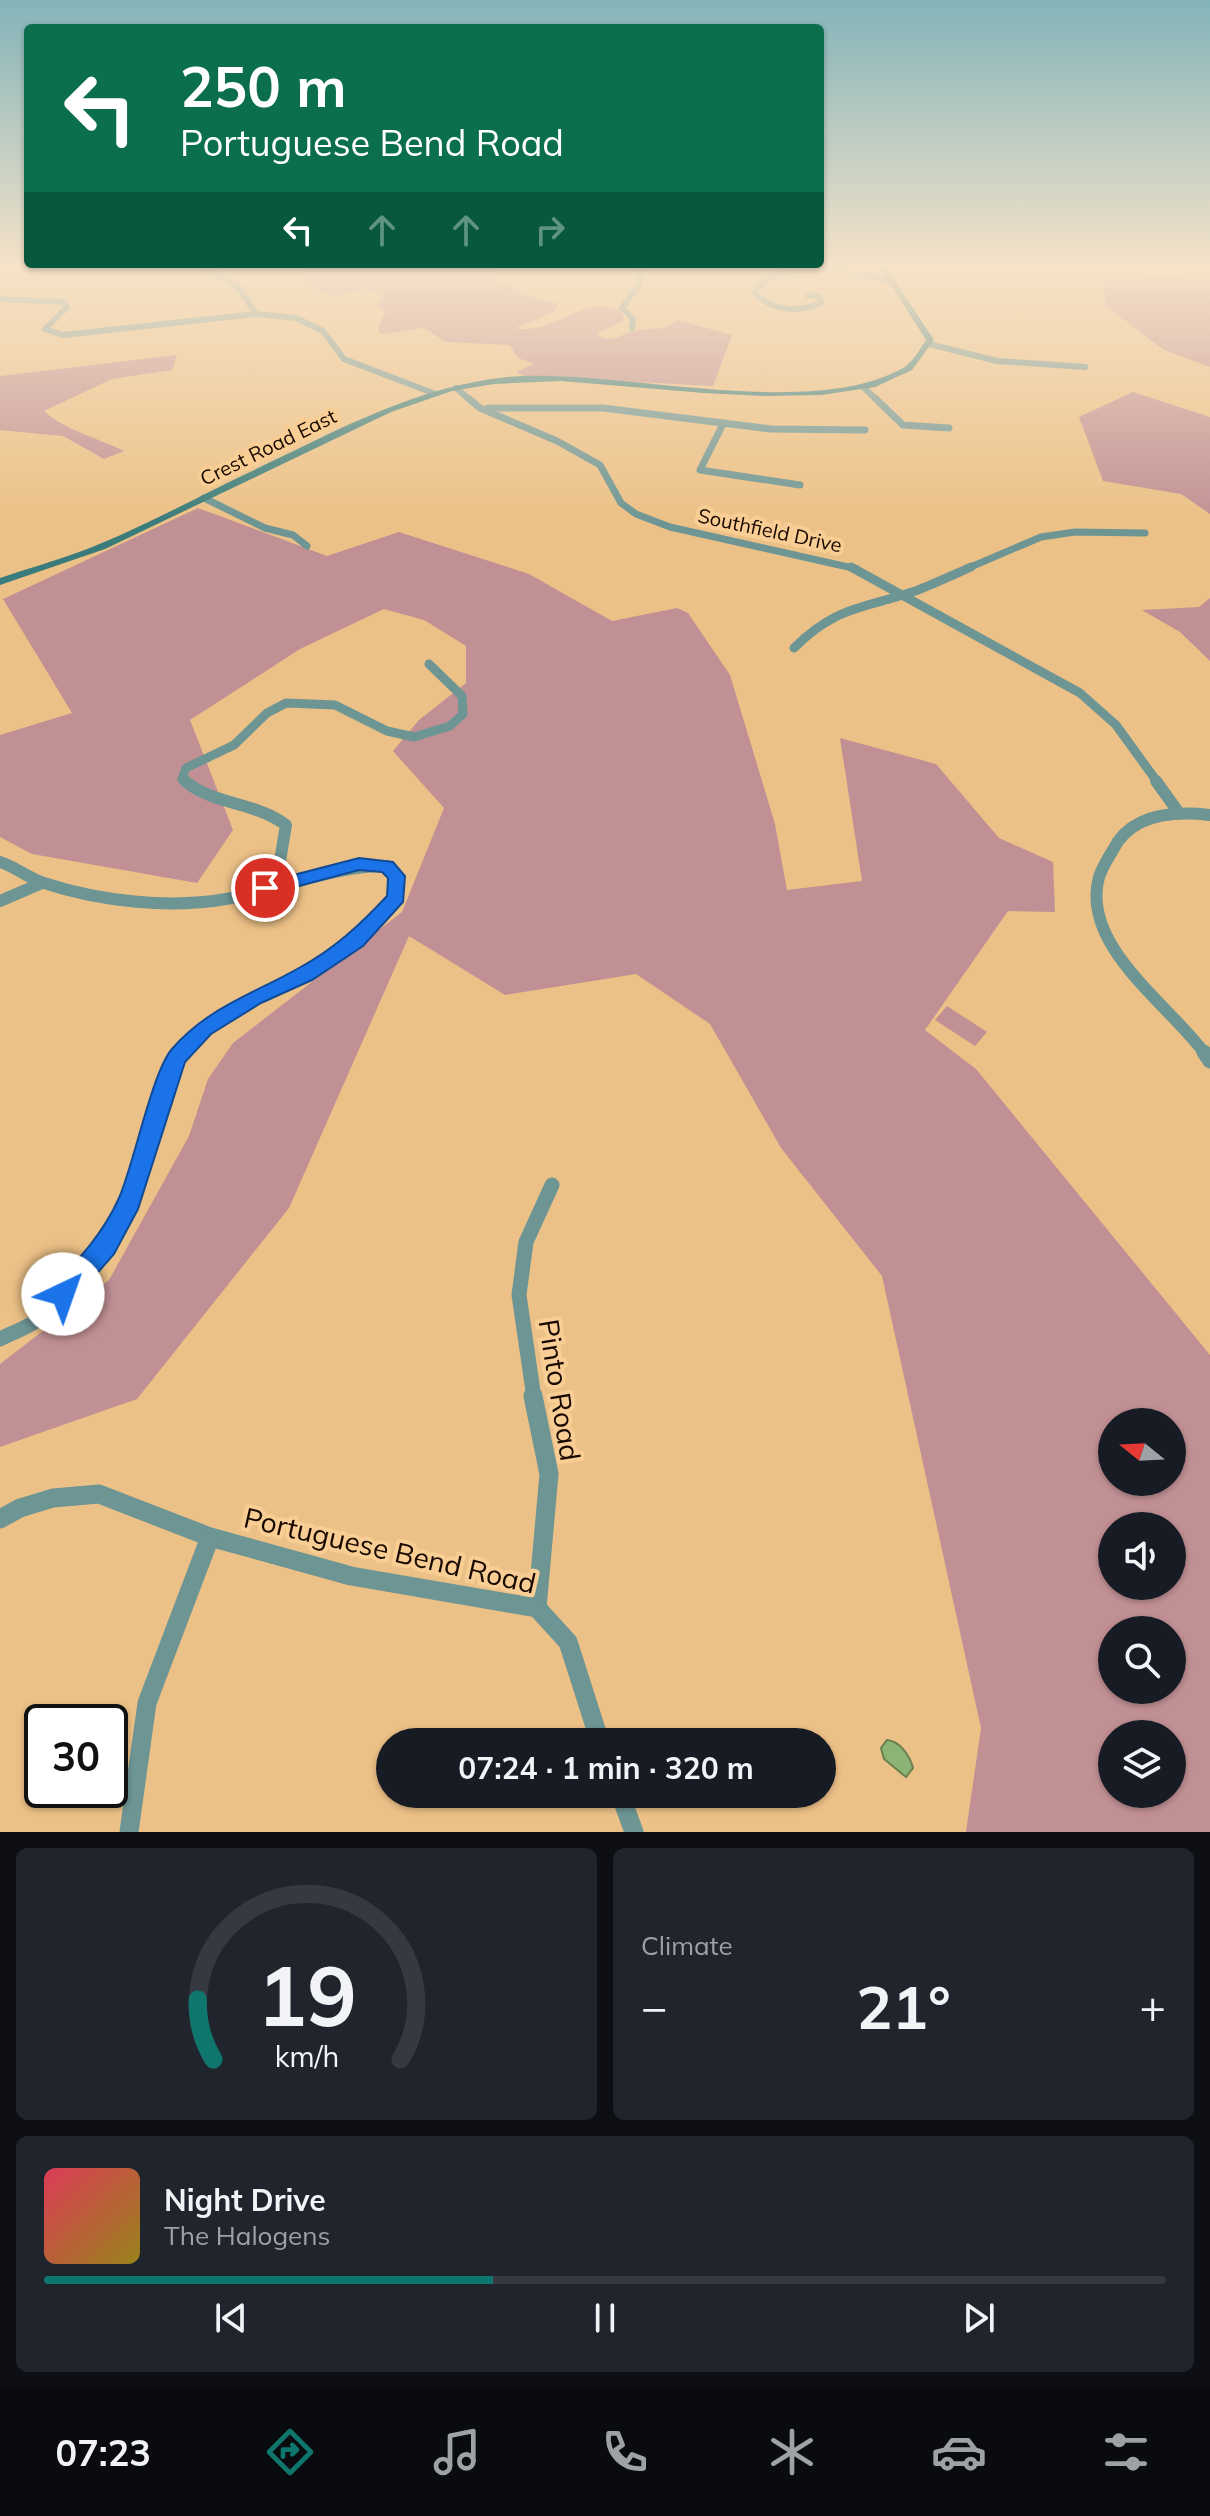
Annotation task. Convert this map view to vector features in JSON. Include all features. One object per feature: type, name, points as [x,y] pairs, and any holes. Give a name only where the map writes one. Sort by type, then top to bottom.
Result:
[{"type":"street","points":[[338,351],[344,359],[433,393]]},
{"type":"street","name":"Crest Road East","points":[[0,582],[101,547],[388,410],[433,393],[494,381],[562,378],[762,394],[817,393],[863,387],[914,367],[926,351]]},
{"type":"street","points":[[959,351],[997,361],[1085,367]]},
{"type":"street","points":[[863,387],[903,425],[949,428]]},
{"type":"street","name":"Southfield Drive","points":[[456,388],[480,408],[547,436],[600,465],[621,503],[647,519],[838,562],[904,594],[1090,700],[1124,735],[1179,813]]},
{"type":"street","points":[[480,408],[603,408],[795,431],[865,430]]},
{"type":"street","points":[[723,424],[700,470],[800,485]]},
{"type":"street","points":[[204,498],[265,528],[293,535],[307,546]]},
{"type":"street","points":[[794,648],[827,618],[904,594],[1041,537],[1075,532],[1145,533]]},
{"type":"street","points":[[265,888],[280,861],[286,825],[254,805],[224,795],[203,794],[182,779],[186,768],[195,760],[238,743],[264,715],[283,703],[336,705],[375,728],[405,737],[444,729],[458,721],[464,710],[462,697],[454,684],[429,664]]},
{"type":"street","points":[[1210,815],[1179,813],[1138,822],[1122,835],[1104,866],[1095,900],[1099,926],[1112,950],[1195,1037],[1210,1061]]},
{"type":"street","points":[[0,862],[15,866],[42,883],[103,895],[175,902],[225,900],[359,864],[387,866],[396,876],[396,898],[357,941],[305,974],[254,997],[204,1028],[176,1058],[130,1201],[105,1246],[42,1318],[0,1339]]},
{"type":"street","points":[[0,901],[42,883]]},
{"type":"street","name":"Pinto Road","points":[[537,1608],[549,1474],[537,1421],[519,1295],[526,1242],[552,1185]]},
{"type":"street","name":"Portuguese Bend Road","points":[[0,1519],[20,1508],[53,1498],[99,1494],[210,1537],[351,1576],[537,1608],[568,1642],[596,1728]]},
{"type":"street","points":[[129,1832],[147,1703],[210,1537]]},
{"type":"street","points":[[625,1808],[634,1832]]},
{"type":"shaded area","points":[[514,351],[726,351],[713,386],[525,376],[516,372],[534,364],[518,358]]},
{"type":"shaded area","points":[[1168,351],[1210,351],[1210,367]]},
{"type":"shaded area","points":[[177,355],[172,370],[112,379],[44,411],[72,429],[124,451],[104,459],[63,436],[0,430],[0,376]]},
{"type":"shaded area","points":[[1133,392],[1210,417],[1210,514],[1181,494],[1103,481],[1079,417]]},
{"type":"shaded area","points":[[198,508],[327,556],[399,532],[529,574],[612,621],[677,608],[688,613],[730,675],[775,824],[787,890],[862,881],[840,738],[936,764],[999,838],[1053,862],[1055,912],[1008,911],[925,1030],[976,1069],[1210,1355],[1210,1832],[966,1832],[981,1728],[882,1276],[781,1148],[710,1024],[636,974],[505,995],[409,936],[289,1208],[137,1399],[0,1447],[0,1364],[109,1280],[189,1136],[208,1079],[233,1043],[402,912],[444,808],[393,751],[419,720],[466,683],[466,646],[424,620],[384,609],[300,649],[190,720],[233,830],[197,883],[32,854],[0,837],[0,735],[72,713],[3,599]]},
{"type":"shaded area","points":[[1210,598],[1210,661],[1180,632],[1142,610],[1199,607]]},
{"type":"shaded area","points":[[947,1006],[987,1032],[975,1046],[935,1020]]},
{"type":"shaded area","points":[[887,1740],[900,1746],[910,1759],[913,1768],[906,1777],[884,1759],[881,1748]]},
{"type":"route","points":[[63,1294],[105,1246],[130,1201],[176,1058],[204,1028],[254,997],[305,974],[357,941],[396,898],[396,876],[387,866],[359,864],[265,888]]}]
